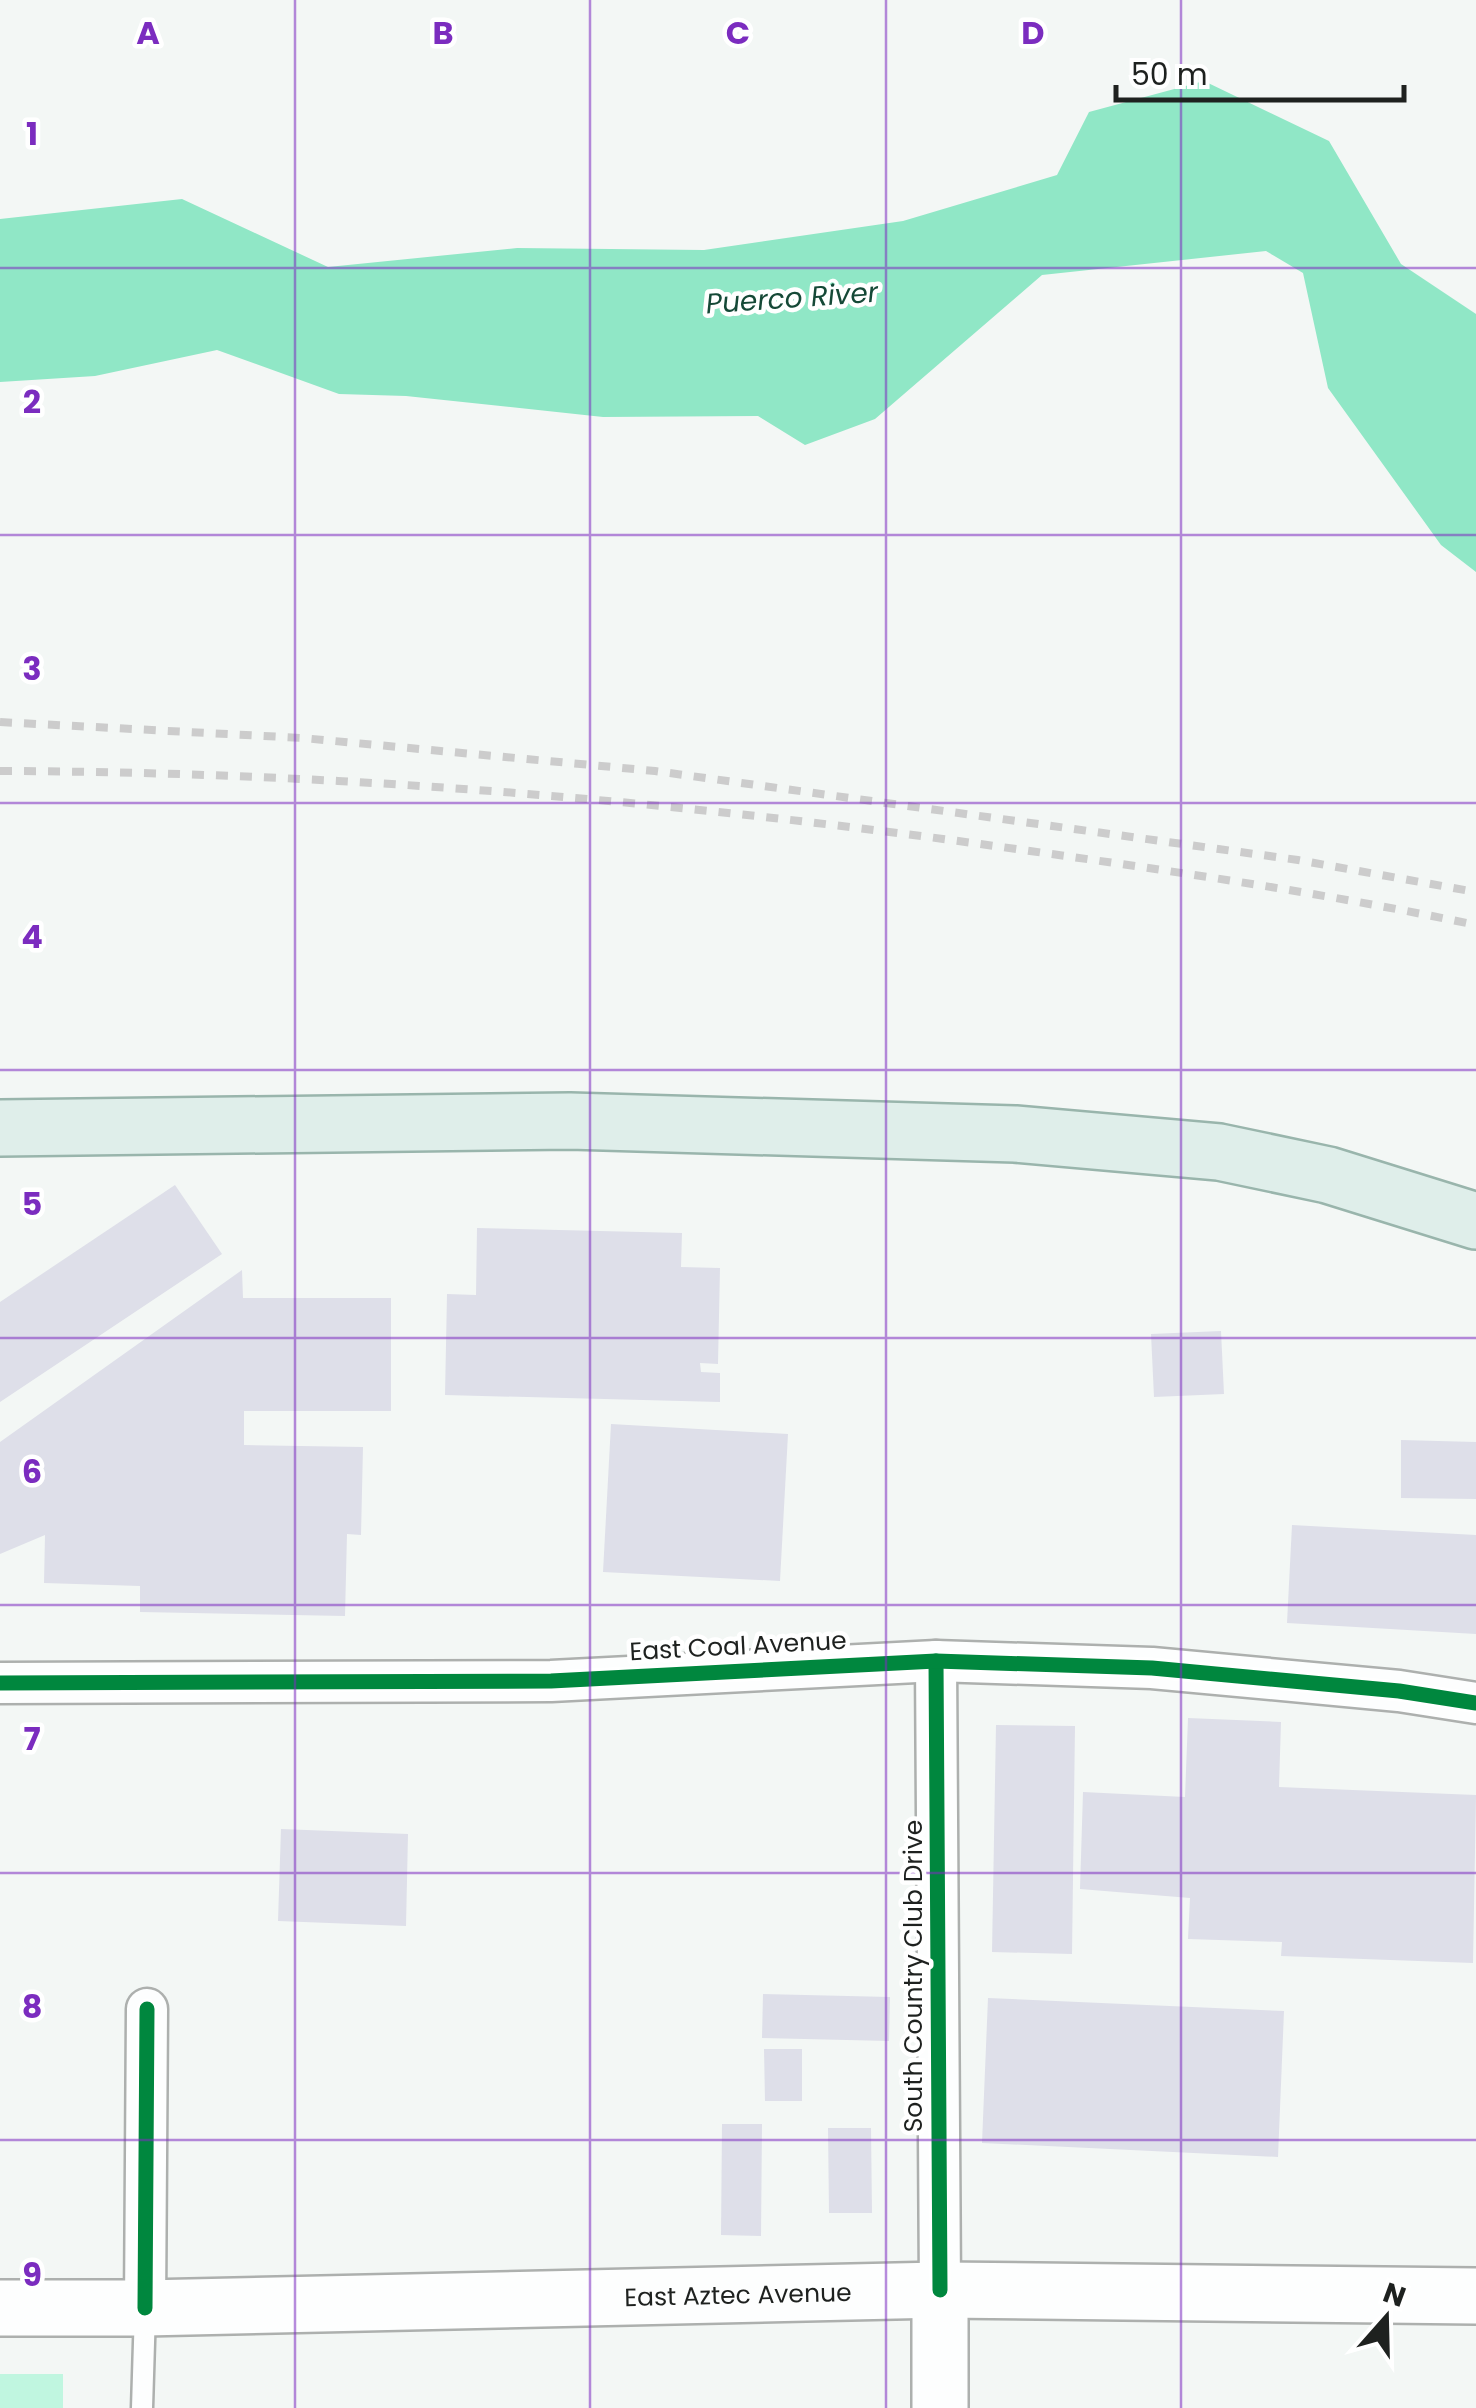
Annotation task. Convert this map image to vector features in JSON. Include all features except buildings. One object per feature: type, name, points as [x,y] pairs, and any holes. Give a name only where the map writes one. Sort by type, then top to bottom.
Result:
[{"type":"main road","points":[[0,1128],[570,1120],[1014,1134],[1220,1152],[1328,1175],[1476,1221]]},
{"type":"main road","name":"East Aztec Avenue","points":[[0,2308],[940,2290],[1476,2296]]},
{"type":"main road","name":"South Country Club Drive","points":[[940,2290],[940,2408]]},
{"type":"street","name":"East Coal Avenue","points":[[0,1683],[551,1680],[936,1661],[1152,1668],[1476,1703]]},
{"type":"street","name":"South Country Club Drive","points":[[936,1661],[940,2290]]},
{"type":"street","points":[[145,2308],[147,2010]]},
{"type":"lane","points":[[142,2408],[145,2308]]},
{"type":"shaded area","points":[[0,2374],[63,2374],[63,2408],[0,2408]]},
{"type":"water","name":"Puerco River","points":[[1204,81],[1329,141],[1401,264],[1476,314],[1476,572],[1441,545],[1328,388],[1303,273],[1266,251],[1042,275],[875,419],[805,445],[758,416],[603,417],[406,396],[339,394],[217,350],[95,376],[0,382],[0,219],[182,199],[328,267],[517,248],[704,250],[903,221],[1057,175],[1089,112]]},
{"type":"railway","points":[[0,722],[302,738],[655,771],[1298,860],[1476,892]]},
{"type":"railway","points":[[0,771],[258,777],[645,804],[1198,875],[1476,925]]},
{"type":"cycle path","points":[[936,1661],[940,2290]]},
{"type":"cycle path","points":[[0,1683],[551,1681],[936,1661],[1152,1668],[1399,1691],[1476,1703]]},
{"type":"cycle path","points":[[145,2308],[147,2009]]}]
